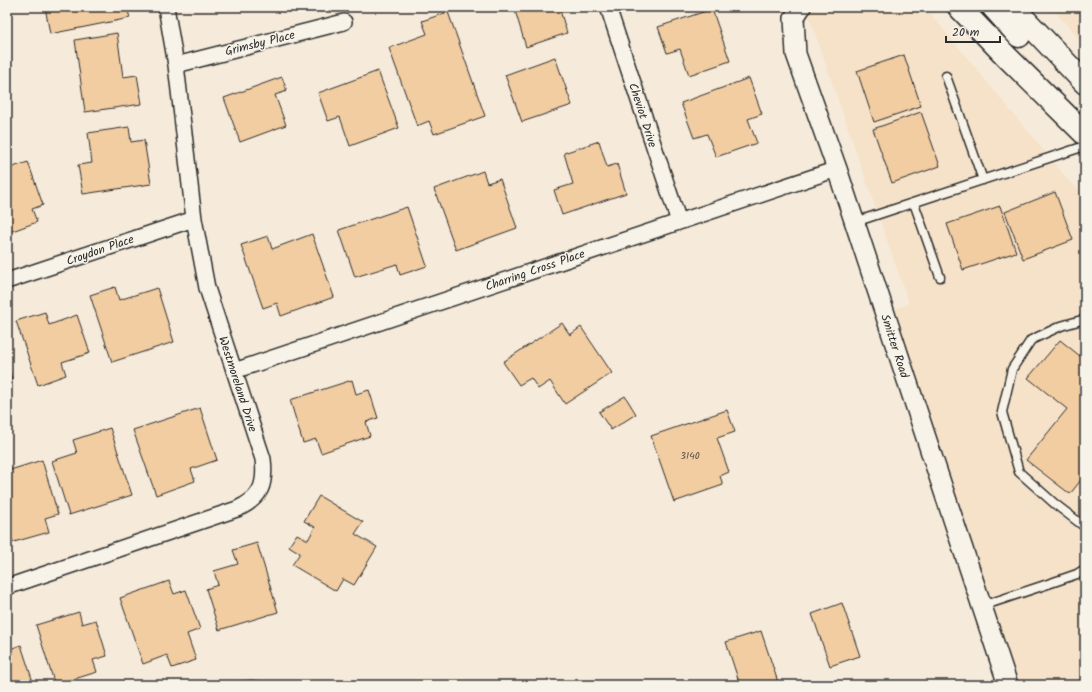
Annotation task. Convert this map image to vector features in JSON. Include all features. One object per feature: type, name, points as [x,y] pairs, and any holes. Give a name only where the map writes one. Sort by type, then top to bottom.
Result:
[{"type":"main road","points":[[959,7],[997,48],[1085,134]]},
{"type":"main road","points":[[993,7],[1018,35],[1031,45],[1039,49],[1052,50]]},
{"type":"main road","points":[[1013,7],[1052,50],[1085,83]]},
{"type":"street","name":"Westmoreland Drive","points":[[7,587],[237,510],[252,501],[262,488],[264,479],[263,459],[207,288],[194,219],[176,65],[166,7]]},
{"type":"street","name":"Cheviot Drive","points":[[608,7],[679,222]]},
{"type":"street","name":"Smitter Road","points":[[801,7],[794,18],[796,54],[837,169],[1008,685]]},
{"type":"street","name":"Grimsby Place","points":[[176,65],[344,22]]},
{"type":"street","name":"Charring Cross Place","points":[[234,371],[837,169]]},
{"type":"street","name":"Croydon Place","points":[[7,281],[194,219]]},
{"type":"lane","points":[[946,76],[983,180]]},
{"type":"lane","points":[[854,222],[1085,146]]},
{"type":"lane","points":[[914,202],[940,277]]},
{"type":"lane","points":[[1085,319],[1061,326],[1031,340],[1012,369],[1002,412],[1019,472],[1055,504],[1085,527]]},
{"type":"lane","points":[[982,606],[1077,574],[1085,569]]},
{"type":"shaded area","points":[[813,7],[925,7],[1071,183],[1085,195],[1085,685],[1019,685],[894,309],[909,304],[808,14]]},
{"type":"shaded area","points":[[1051,7],[1085,7],[1085,46]]},
{"type":"green space","points":[[252,680],[288,685],[200,685]]},
{"type":"building","points":[[45,7],[127,7],[130,18],[50,34]]},
{"type":"building","points":[[514,7],[559,7],[567,33],[526,47]]},
{"type":"building","points":[[712,9],[730,61],[689,75],[680,49],[667,53],[658,27]]},
{"type":"building","points":[[448,12],[485,116],[434,134],[429,121],[417,126],[389,48],[427,34],[422,21]]},
{"type":"building","points":[[117,33],[123,77],[137,75],[142,104],[85,112],[75,40]]},
{"type":"building","points":[[904,55],[921,106],[874,122],[857,71]]},
{"type":"building","points":[[555,57],[572,105],[522,122],[505,75]]},
{"type":"building","points":[[378,71],[399,128],[350,146],[340,117],[328,121],[318,93]]},
{"type":"building","points":[[282,77],[287,91],[275,95],[286,125],[240,142],[224,98]]},
{"type":"building","points":[[749,78],[762,114],[748,119],[757,143],[716,157],[707,134],[694,138],[681,103]]},
{"type":"building","points":[[921,112],[940,166],[892,183],[873,129]]},
{"type":"building","points":[[129,127],[131,142],[144,140],[151,184],[83,194],[78,165],[92,163],[88,133]]},
{"type":"building","points":[[599,141],[607,167],[617,164],[626,193],[562,215],[554,190],[573,184],[564,153]]},
{"type":"building","points":[[28,162],[43,205],[32,209],[37,222],[7,233],[7,169]]},
{"type":"building","points":[[483,171],[487,183],[500,179],[517,228],[456,250],[434,189]]},
{"type":"building","points":[[1055,192],[1073,240],[1023,259],[1005,212]]},
{"type":"building","points":[[1000,206],[1016,252],[963,270],[947,224]]},
{"type":"building","points":[[407,207],[427,266],[400,275],[397,264],[355,277],[339,230]]},
{"type":"building","points":[[312,234],[334,297],[281,316],[277,303],[263,308],[241,245],[268,236],[272,249]]},
{"type":"building","points":[[115,287],[119,300],[157,288],[174,342],[112,362],[90,295]]},
{"type":"building","points":[[45,312],[49,325],[77,315],[90,353],[62,362],[66,375],[38,385],[16,321]]},
{"type":"building","points":[[562,323],[570,335],[581,327],[612,373],[565,404],[550,381],[538,389],[531,378],[519,385],[503,362]]},
{"type":"building","points":[[1060,340],[1085,360],[1085,475],[1070,494],[1026,460],[1067,409],[1028,378]]},
{"type":"building","points":[[7,362],[12,379],[7,380]]},
{"type":"building","points":[[352,380],[356,394],[369,390],[378,418],[366,422],[370,436],[321,453],[316,439],[303,443],[290,400]]},
{"type":"building","points":[[625,396],[636,414],[611,430],[599,412]]},
{"type":"building","points":[[200,408],[217,460],[191,469],[195,481],[156,495],[133,430]]},
{"type":"building","points":[[727,410],[735,432],[717,438],[729,472],[720,476],[723,485],[674,502],[651,436]]},
{"type":"building","points":[[110,428],[132,495],[69,515],[52,461],[77,453],[73,440]]},
{"type":"building","points":[[42,460],[58,514],[45,518],[49,532],[7,544],[7,471]]},
{"type":"building","points":[[319,496],[363,522],[355,534],[377,547],[354,585],[343,579],[336,591],[292,565],[300,553],[289,546],[297,534],[308,540],[315,527],[304,521]]},
{"type":"building","points":[[257,543],[278,612],[219,630],[206,589],[218,585],[214,571],[238,564],[233,550]]},
{"type":"building","points":[[169,581],[174,594],[186,590],[200,629],[187,634],[196,660],[172,668],[167,655],[143,664],[120,598]]},
{"type":"building","points":[[842,603],[860,656],[830,666],[812,614]]},
{"type":"building","points":[[79,612],[82,624],[96,620],[107,656],[93,660],[97,672],[55,685],[36,625]]},
{"type":"building","points":[[761,631],[778,682],[769,685],[740,685],[726,642]]},
{"type":"building","points":[[21,645],[34,685],[7,685],[7,650]]}]
